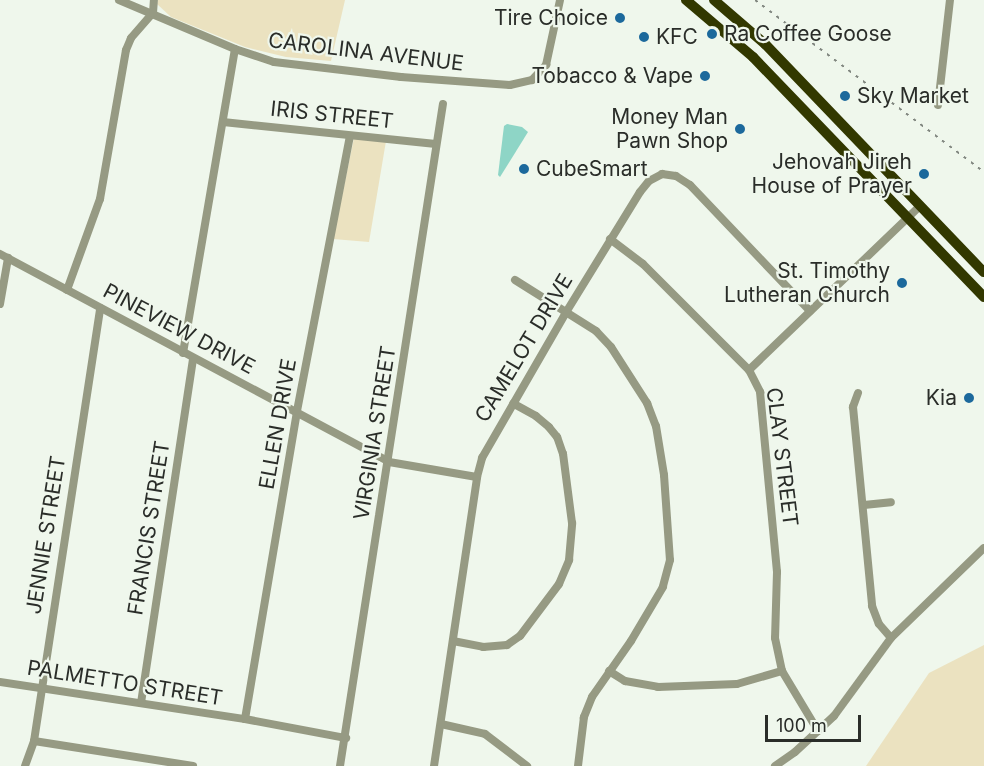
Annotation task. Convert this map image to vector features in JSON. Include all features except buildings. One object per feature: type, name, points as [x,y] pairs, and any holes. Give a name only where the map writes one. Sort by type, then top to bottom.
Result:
[{"type":"highway","points":[[686,0],[753,57],[984,297]]},
{"type":"highway","points":[[714,0],[765,44],[984,272]]},
{"type":"street","name":"CAROLINA AVENUE","points":[[119,0],[235,50],[274,62],[400,77],[519,84],[532,80],[546,64],[560,0]]},
{"type":"street","points":[[67,290],[100,199],[126,50],[131,38],[153,13],[154,0]]},
{"type":"street","points":[[938,105],[950,0]]},
{"type":"street","points":[[183,353],[235,50]]},
{"type":"street","name":"VIRGINIA STREET","points":[[340,766],[443,104]]},
{"type":"street","name":"IRIS STREET","points":[[223,122],[436,144]]},
{"type":"street","name":"ELLEN DRIVE","points":[[245,719],[297,411],[351,136]]},
{"type":"street","name":"CAMELOT DRIVE","points":[[434,766],[477,477],[489,442],[610,238],[649,181],[662,174],[676,176],[690,184],[810,311]]},
{"type":"street","points":[[749,370],[920,206]]},
{"type":"street","name":"CLAY STREET","points":[[610,238],[643,264],[749,370],[760,392],[777,572],[775,639],[782,671],[818,731]]},
{"type":"street","points":[[0,304],[4,256]]},
{"type":"street","name":"PINEVIEW DRIVE","points":[[4,256],[389,462],[477,477]]},
{"type":"street","points":[[515,280],[596,332],[612,347],[647,403],[656,426],[664,475],[670,560],[663,587],[631,641],[592,697],[584,717],[578,766]]},
{"type":"street","name":"JENNIE STREET","points":[[25,766],[34,741],[40,689],[100,308]]},
{"type":"street","name":"FRANCIS STREET","points":[[141,703],[193,358]]},
{"type":"street","points":[[858,393],[853,407],[872,606],[879,624],[891,638]]},
{"type":"street","points":[[453,641],[483,647],[507,645],[520,636],[559,584],[569,560],[572,523],[564,454],[557,437],[549,428],[536,416],[513,403]]},
{"type":"street","points":[[864,505],[891,502]]},
{"type":"street","points":[[775,766],[785,761],[848,700],[891,638],[984,548]]},
{"type":"street","points":[[609,671],[624,681],[658,687],[738,684],[782,671]]},
{"type":"street","name":"PALMETTO STREET","points":[[0,682],[245,719],[346,738]]},
{"type":"street","points":[[441,724],[485,734],[528,766]]},
{"type":"street","points":[[34,741],[193,766]]},
{"type":"shaded area","points":[[158,0],[345,0],[331,61],[286,57],[245,47],[171,17],[157,4]]},
{"type":"shaded area","points":[[354,138],[386,141],[369,242],[333,239]]},
{"type":"shaded area","points":[[984,645],[984,766],[866,766],[929,673]]},
{"type":"water","points":[[507,124],[522,127],[528,132],[500,177],[498,175],[504,126]]},
{"type":"railway","points":[[755,0],[984,172]]},
{"type":"place","name":"Tire Choice","points":[[620,18]]},
{"type":"place","name":"Ra Coffee Goose","points":[[712,34]]},
{"type":"place","name":"KFC","points":[[644,37]]},
{"type":"place","name":"Tobacco & Vape","points":[[705,76]]},
{"type":"place","name":"Sky Market","points":[[845,96]]},
{"type":"place","name":"Money Man Pawn Shop","points":[[740,129]]},
{"type":"place","name":"CubeSmart","points":[[524,169]]},
{"type":"place","name":"Jehovah Jireh House of Prayer","points":[[924,174]]},
{"type":"place","name":"St. Timothy Lutheran Church","points":[[902,283]]},
{"type":"place","name":"Kia","points":[[969,398]]}]
